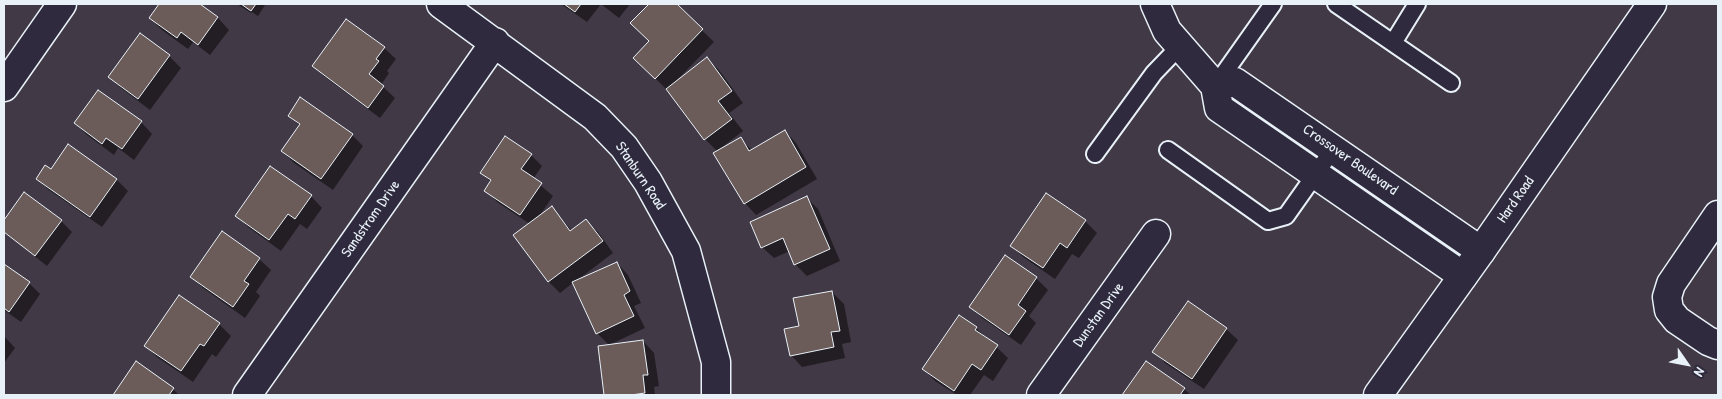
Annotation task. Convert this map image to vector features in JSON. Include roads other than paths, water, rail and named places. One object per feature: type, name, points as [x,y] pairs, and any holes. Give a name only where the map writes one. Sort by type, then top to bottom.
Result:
[{"type":"street","points":[[4,87],[62,4]]},
{"type":"street","name":"Stanburn Road","points":[[440,4],[596,117],[624,147],[648,182],[686,251],[716,362],[716,395]]},
{"type":"street","name":"Crossover Boulevard","points":[[1155,4],[1167,31],[1214,86],[1220,108],[1463,276]]},
{"type":"street","name":"Hard Road","points":[[1378,395],[1481,251],[1652,4]]},
{"type":"street","name":"Sandstrom Drive","points":[[247,395],[495,42]]},
{"type":"street","name":"Crossover Boulevard","points":[[1214,86],[1235,82],[1334,148],[1481,251]]},
{"type":"street","points":[[1718,216],[1671,284],[1667,297],[1669,310],[1677,320],[1708,341],[1718,345]]},
{"type":"street","name":"Dunstan Drive","points":[[1041,395],[1156,234]]},
{"type":"lane","points":[[1214,86],[1273,4]]},
{"type":"lane","points":[[1336,4],[1451,83]]},
{"type":"lane","points":[[1393,42],[1417,4]]},
{"type":"lane","points":[[1095,154],[1154,73],[1180,46]]},
{"type":"lane","points":[[1168,150],[1268,220],[1286,216],[1334,148]]}]
